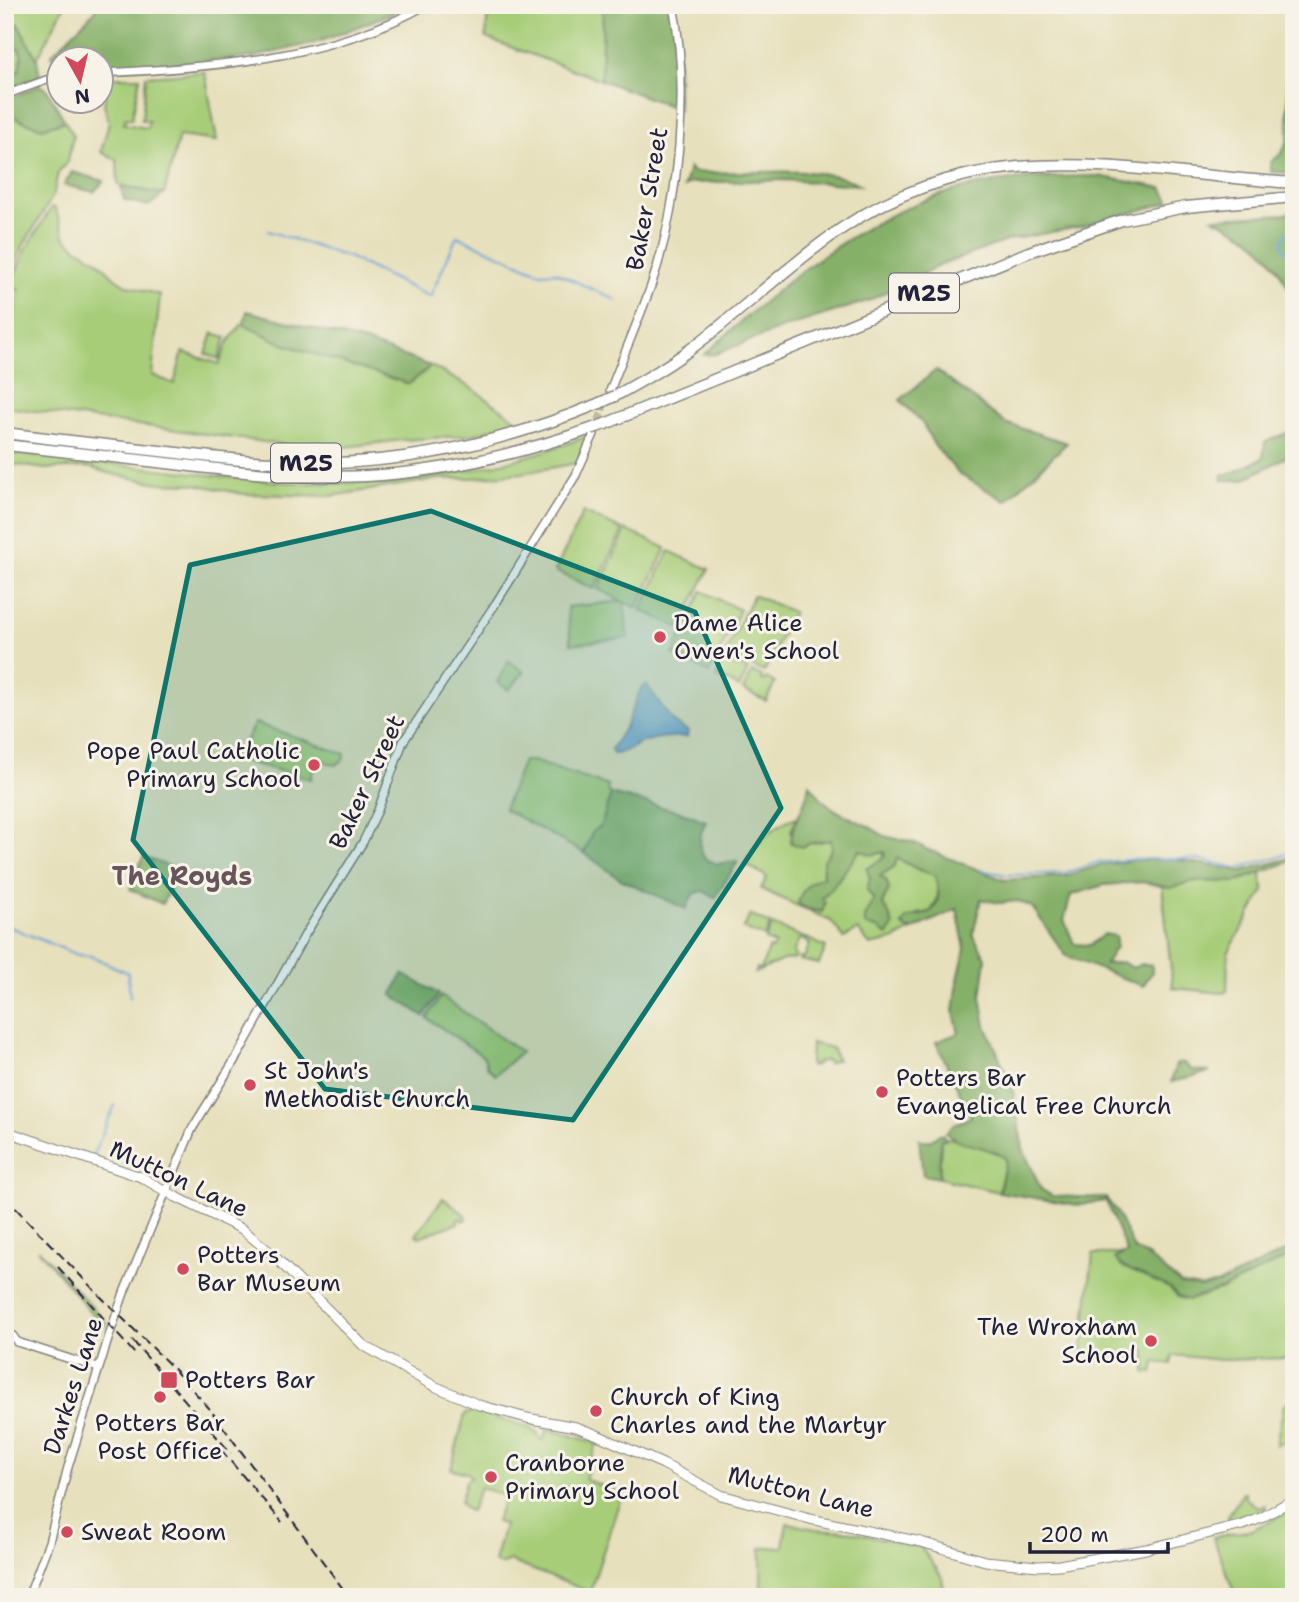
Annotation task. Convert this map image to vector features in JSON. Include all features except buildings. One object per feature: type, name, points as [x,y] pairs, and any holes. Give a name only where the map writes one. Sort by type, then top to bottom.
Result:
[{"type":"highway","name":"M25","points":[[5,433],[257,462],[349,463],[415,456],[490,441],[533,429],[600,403],[612,393],[647,379],[691,349],[841,229],[901,196],[955,177],[1005,167],[1049,164],[1125,167],[1294,183]]},
{"type":"highway","name":"M25","points":[[1125,167],[1152,166],[1294,176]]},
{"type":"highway","name":"M25","points":[[5,445],[308,477],[414,472],[472,463],[592,432],[604,424],[1029,251],[1122,220],[1186,207],[1294,197]]},
{"type":"highway","name":"M25","points":[[1113,224],[1219,209],[1294,204]]},
{"type":"main road","name":"Mutton Lane","points":[[5,1130],[141,1177],[250,1234],[363,1345],[423,1380],[479,1405],[595,1434],[648,1456],[721,1494],[791,1514],[908,1538],[985,1561],[1048,1566],[1146,1549],[1243,1525],[1294,1499]]},
{"type":"street","points":[[116,72],[201,68],[267,58],[377,29],[426,5]]},
{"type":"street","name":"Baker Street","points":[[612,393],[652,285],[672,193],[682,85],[681,53],[673,5]]},
{"type":"street","points":[[5,95],[46,80]]},
{"type":"street","name":"Baker Street","points":[[166,1191],[204,1107],[239,1053],[306,933],[364,841],[403,742],[475,636],[576,475],[592,432]]},
{"type":"street","name":"Darkes Lane","points":[[28,1597],[49,1542],[68,1466],[98,1368],[125,1290],[166,1191]]},
{"type":"street","points":[[6,1339],[10,1346],[17,1342],[98,1368]]},
{"type":"highlighted area","points":[[431,511],[695,612],[781,808],[573,1120],[325,1089],[133,840],[190,565]]},
{"type":"green space","points":[[5,5],[65,5],[37,59],[18,23],[5,28]]},
{"type":"green space","points":[[95,5],[412,5],[322,41],[254,57],[116,69],[116,46],[60,46],[96,10]]},
{"type":"green space","points":[[488,5],[516,10],[535,5],[603,5],[601,80],[486,38]]},
{"type":"green space","points":[[603,5],[670,5],[678,56],[678,109],[601,80]]},
{"type":"green space","points":[[17,23],[37,59],[40,76],[5,90],[5,73],[19,71],[22,56],[19,48],[9,49],[5,28]]},
{"type":"green space","points":[[1294,25],[1294,173],[1271,172],[1271,162],[1282,153],[1288,140],[1288,60]]},
{"type":"green space","points":[[5,29],[9,49],[19,48],[22,56],[19,71],[5,73]]},
{"type":"green space","points":[[205,72],[217,141],[179,136],[164,194],[118,185],[117,160],[101,152],[109,122],[107,116],[116,116],[116,77],[140,77],[132,119],[125,118],[124,124],[147,128],[149,121],[142,120],[146,76]]},
{"type":"green space","points":[[39,85],[46,88],[46,116],[62,116],[65,121],[42,128],[5,111],[5,101]]},
{"type":"green space","points":[[5,111],[42,128],[65,121],[73,135],[68,161],[58,173],[53,196],[23,246],[5,286]]},
{"type":"green space","points":[[689,167],[693,172],[711,173],[780,171],[825,174],[845,178],[860,185],[784,180],[690,183],[684,187]]},
{"type":"green space","points":[[72,172],[104,181],[94,192],[64,185]]},
{"type":"green space","points":[[1098,176],[1162,188],[1170,202],[1084,226],[1009,240],[938,266],[868,301],[780,329],[716,354],[704,355],[814,262],[843,242],[906,208],[978,185],[1038,178]]},
{"type":"green space","points":[[121,187],[164,194],[148,206],[124,200]]},
{"type":"green space","points":[[52,207],[55,208],[65,238],[76,247],[97,260],[126,285],[160,295],[152,375],[174,384],[183,352],[219,364],[228,342],[242,324],[283,344],[409,384],[431,366],[470,387],[517,420],[473,435],[345,447],[286,445],[5,407],[5,344],[9,344],[19,290],[10,287],[24,252]]},
{"type":"green space","points":[[1294,211],[1294,273],[1289,275],[1294,283],[1294,299],[1278,269],[1254,241],[1213,218],[1286,214]]},
{"type":"green space","points":[[247,311],[365,342],[431,366],[409,384],[283,344],[244,324]]},
{"type":"green space","points":[[213,333],[226,337],[219,359],[206,354]]},
{"type":"green space","points":[[936,370],[1005,423],[1067,443],[1006,501],[959,474],[934,445],[923,424],[900,400]]},
{"type":"green space","points":[[1294,430],[1294,438],[1288,440],[1292,454],[1243,480],[1223,480],[1222,474],[1230,474],[1263,458],[1265,442]]},
{"type":"green space","points":[[588,436],[577,463],[522,473],[439,479],[331,496],[243,494],[195,484],[159,483],[88,467],[45,469],[5,463],[5,455],[24,454],[260,480],[351,483],[454,473],[522,458]]},
{"type":"green space","points":[[583,512],[623,530],[594,589],[555,571]]},
{"type":"green space","points":[[626,530],[666,548],[637,608],[624,602],[628,638],[571,644],[567,607],[622,601],[598,589]]},
{"type":"green space","points":[[669,551],[709,569],[680,628],[641,610]]},
{"type":"green space","points":[[702,591],[740,610],[709,673],[673,654]]},
{"type":"green space","points":[[753,595],[793,612],[764,672],[725,654]]},
{"type":"green space","points":[[725,658],[737,667],[739,665],[748,670],[739,688],[716,677]]},
{"type":"green space","points":[[509,661],[524,672],[509,690],[497,682]]},
{"type":"green space","points":[[752,672],[762,676],[764,681],[766,678],[775,683],[766,701],[743,690]]},
{"type":"green space","points":[[255,723],[345,754],[343,760],[335,765],[316,759],[311,779],[235,759]]},
{"type":"green space","points":[[523,761],[533,761],[608,786],[607,791],[611,794],[601,826],[593,831],[584,853],[504,809]]},
{"type":"green space","points":[[809,783],[834,809],[882,835],[916,843],[1004,880],[1066,876],[1100,865],[1137,860],[1172,859],[1242,871],[1284,860],[1294,854],[1294,860],[1235,882],[1193,881],[1170,888],[1143,882],[1104,885],[1071,895],[1064,920],[1074,944],[1090,945],[1104,934],[1116,936],[1116,947],[1105,964],[1122,962],[1133,968],[1141,964],[1152,965],[1152,972],[1143,986],[1066,956],[1032,907],[1018,901],[999,903],[981,899],[973,935],[986,958],[981,997],[986,1026],[1012,1087],[1023,1149],[1041,1189],[1052,1196],[1106,1198],[1116,1211],[1134,1249],[1148,1256],[1181,1284],[1201,1287],[1218,1284],[1294,1247],[1294,1254],[1222,1289],[1189,1300],[1178,1297],[1170,1288],[1121,1266],[1115,1258],[1127,1253],[1106,1201],[1076,1205],[999,1192],[1006,1159],[999,1154],[959,1141],[946,1132],[954,1124],[971,1117],[936,1042],[959,1033],[954,1012],[965,949],[957,909],[914,929],[907,929],[902,925],[906,919],[933,909],[938,900],[938,890],[935,875],[897,858],[895,866],[880,876],[886,880],[889,889],[882,904],[893,926],[888,935],[865,925],[865,917],[874,900],[867,890],[870,879],[867,869],[884,857],[885,852],[871,855],[860,850],[822,898],[825,903],[822,912],[807,909],[798,903],[807,886],[823,877],[823,861],[832,849],[831,840],[801,847],[791,843]]},
{"type":"green space","points":[[611,794],[706,821],[700,840],[704,858],[717,864],[737,861],[715,898],[703,891],[693,894],[686,909],[620,879],[584,853],[593,831],[601,826]]},
{"type":"green space","points":[[797,817],[791,831],[801,847],[831,840],[832,849],[823,861],[822,898],[860,850],[886,851],[867,890],[874,900],[865,917],[871,927],[877,928],[888,912],[882,904],[889,889],[886,880],[880,876],[895,866],[897,858],[935,875],[938,894],[936,903],[930,912],[918,914],[907,929],[914,929],[893,940],[870,945],[858,930],[844,938],[831,921],[761,889],[767,877],[745,864],[766,835]]},
{"type":"green space","points":[[143,857],[180,870],[162,904],[130,889]]},
{"type":"green space","points":[[1261,873],[1264,890],[1228,953],[1227,991],[1223,993],[1173,988],[1162,886],[1170,888],[1193,881],[1235,882]]},
{"type":"green space","points":[[750,915],[770,924],[765,937],[743,929]]},
{"type":"green space","points":[[772,925],[805,938],[799,939],[793,954],[795,959],[783,960],[755,973],[757,968],[761,969],[769,948],[772,949],[775,944],[765,940]]},
{"type":"green space","points":[[806,938],[826,947],[819,964],[799,960],[800,957],[804,958],[810,944],[805,941]]},
{"type":"green space","points":[[403,974],[439,994],[424,1016],[392,995]]},
{"type":"green space","points":[[441,996],[521,1052],[495,1075],[487,1067],[484,1057],[427,1018]]},
{"type":"green space","points":[[811,1043],[832,1048],[837,1060],[817,1062],[817,1065],[810,1066]]},
{"type":"green space","points":[[1184,1063],[1192,1070],[1210,1072],[1171,1082],[1176,1064]]},
{"type":"green space","points":[[943,1134],[945,1139],[941,1139],[939,1178],[923,1175],[919,1139],[930,1140]]},
{"type":"green space","points":[[941,1139],[986,1147],[1006,1159],[999,1192],[939,1178]]},
{"type":"green space","points":[[443,1198],[467,1219],[462,1221],[460,1218],[457,1219],[458,1223],[419,1237],[416,1235]]},
{"type":"green space","points":[[38,1249],[107,1323],[103,1327]]},
{"type":"green space","points":[[1093,1254],[1127,1254],[1121,1266],[1170,1288],[1178,1297],[1189,1300],[1222,1289],[1294,1254],[1294,1438],[1276,1445],[1284,1404],[1293,1400],[1292,1358],[1221,1360],[1173,1355],[1171,1364],[1155,1362],[1153,1373],[1145,1372],[1146,1351],[1138,1350],[1137,1360],[1082,1350]]},
{"type":"green space","points":[[475,1411],[533,1429],[543,1441],[547,1429],[597,1443],[585,1479],[622,1494],[590,1592],[510,1561],[500,1565],[494,1562],[504,1525],[496,1522],[505,1496],[480,1487],[471,1511],[465,1509],[460,1502],[466,1481],[471,1477],[467,1473],[451,1469],[465,1414]]},
{"type":"green space","points":[[1243,1493],[1245,1498],[1258,1507],[1265,1505],[1266,1512],[1255,1518],[1231,1524],[1228,1516]]},
{"type":"green space","points":[[1294,1508],[1294,1597],[1236,1597],[1213,1537],[1252,1530]]},
{"type":"green space","points":[[787,1523],[815,1529],[848,1531],[921,1547],[942,1577],[945,1597],[761,1597],[761,1548],[783,1547]]},
{"type":"water","points":[[647,685],[673,722],[688,731],[687,737],[652,739],[613,754],[611,749],[626,725],[641,688]]},
{"type":"waterway","points":[[1294,228],[1284,237],[1282,246],[1294,260]]},
{"type":"waterway","points":[[268,231],[348,257],[430,297],[457,236],[541,273],[555,272],[616,300]]},
{"type":"waterway","points":[[1240,867],[1280,857],[1294,850]]},
{"type":"waterway","points":[[981,870],[1007,875],[1065,873],[1098,862],[1142,859],[1197,859],[1236,868]]},
{"type":"waterway","points":[[5,925],[78,955],[91,956],[128,973],[130,998]]},
{"type":"waterway","points":[[93,1155],[115,1105]]},
{"type":"tunnel","points":[[595,430],[607,398]]},
{"type":"railway","points":[[5,1197],[209,1408],[349,1597]]},
{"type":"railway","points":[[58,1267],[135,1354]]},
{"type":"railway","points":[[132,1340],[231,1453]]},
{"type":"railway","points":[[221,1450],[282,1522]]},
{"type":"place","name":"Dame Alice Owen's School","points":[[660,637]]},
{"type":"place","name":"Pope Paul Catholic Primary School","points":[[314,765]]},
{"type":"place","name":"St John's Methodist Church","points":[[250,1085]]},
{"type":"place","name":"Potters Bar Evangelical Free Church","points":[[882,1092]]},
{"type":"place","name":"Potters Bar Museum","points":[[183,1269]]},
{"type":"place","name":"The Wroxham School","points":[[1151,1341]]},
{"type":"place","name":"Potters Bar","points":[[169,1380]]},
{"type":"place","name":"Potters Bar Post Office","points":[[160,1397]]},
{"type":"place","name":"Church of King Charles and the Martyr","points":[[596,1411]]},
{"type":"place","name":"Cranborne Primary School","points":[[491,1477]]},
{"type":"place","name":"Sweat Room","points":[[67,1532]]},
{"type":"district","name":"The Royds","points":[[182,875]]}]
